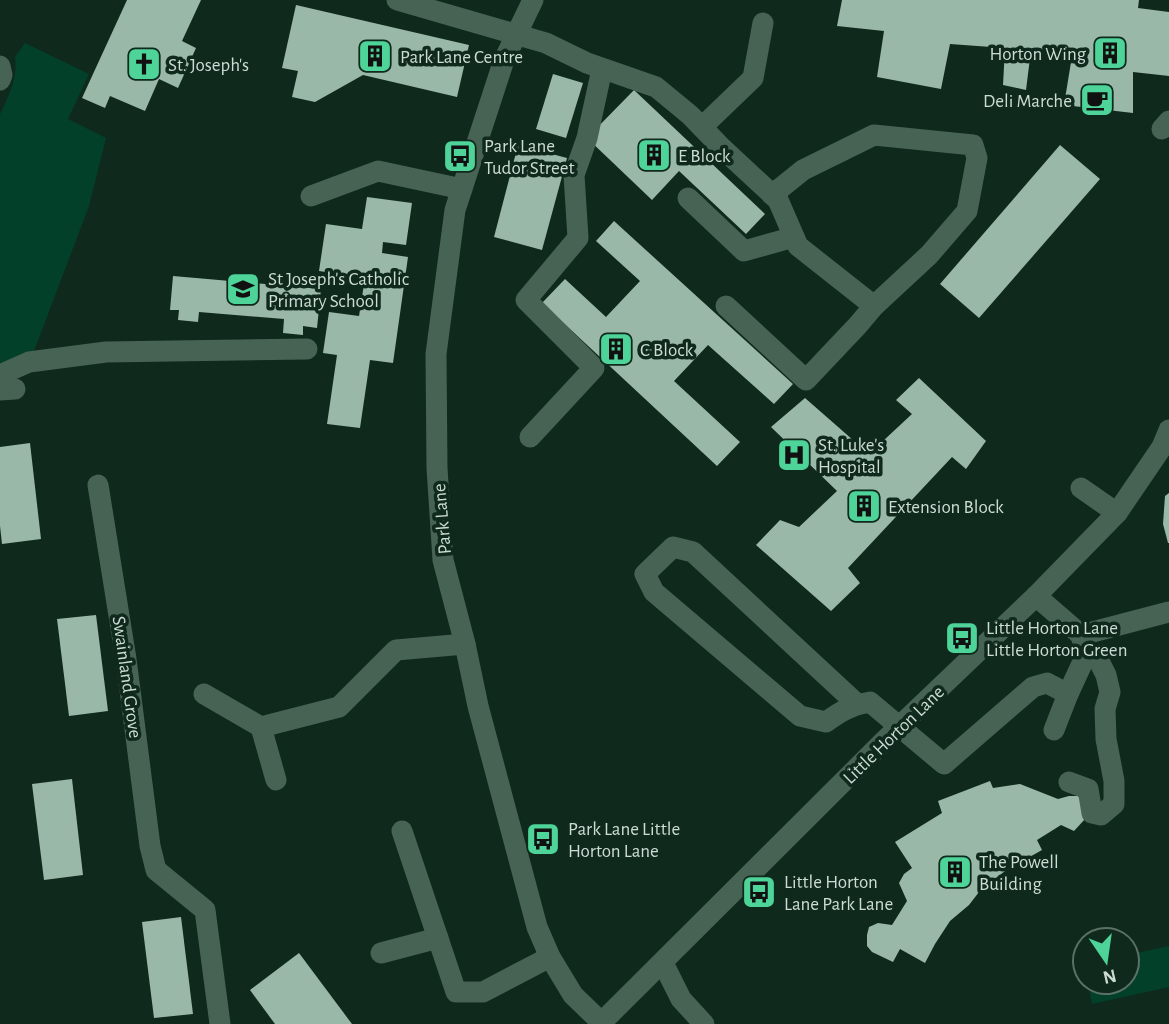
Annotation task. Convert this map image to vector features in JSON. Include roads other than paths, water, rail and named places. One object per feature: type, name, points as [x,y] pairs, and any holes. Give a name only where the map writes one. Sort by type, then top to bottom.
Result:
[{"type":"street","points":[[397,0],[546,43],[602,69],[656,88],[690,115],[778,200],[798,246],[874,306]]},
{"type":"street","name":"Park Lane","points":[[533,0],[504,60],[455,210],[436,354],[437,468],[443,560],[478,706],[537,928],[550,957],[573,995],[600,1023]]},
{"type":"street","points":[[702,127],[753,78],[763,23]]},
{"type":"street","points":[[0,66],[0,80]]},
{"type":"street","points":[[530,437],[594,368],[526,300],[579,238],[574,175],[587,138],[602,69]]},
{"type":"street","points":[[726,306],[806,380],[874,306],[929,254],[967,211],[977,158],[973,145],[874,135],[803,170],[772,195]]},
{"type":"street","points":[[310,196],[378,171],[462,189]]},
{"type":"street","points":[[688,198],[744,251],[794,237]]},
{"type":"street","points":[[5,385],[29,362],[106,352],[307,349]]},
{"type":"street","name":"Little Horton Lane","points":[[600,1023],[900,726],[1036,596],[1117,513],[1162,447],[1169,430]]},
{"type":"street","name":"Swainland Grove","points":[[98,485],[126,659],[150,846],[156,870],[205,910],[220,1024]]},
{"type":"street","points":[[1081,488],[1117,513]]},
{"type":"street","points":[[857,704],[693,552],[673,547],[645,574],[654,592],[800,716],[827,722],[843,709],[870,702],[944,764],[1033,687],[1047,683],[1068,694]]},
{"type":"street","points":[[1036,596],[1099,661],[1110,692],[1105,709],[1106,739],[1114,781],[1114,804],[1101,816],[1092,813],[1088,789],[1069,782]]},
{"type":"street","points":[[1084,645],[1169,612]]},
{"type":"street","points":[[261,727],[339,706],[396,650],[465,644]]},
{"type":"street","points":[[1054,730],[1084,645]]},
{"type":"street","points":[[204,694],[261,727],[276,780]]},
{"type":"street","points":[[402,831],[456,992],[483,992],[550,957]]},
{"type":"street","points":[[381,953],[438,938]]},
{"type":"street","points":[[663,962],[681,999],[704,1024]]},
{"type":"place","name":"Horton Wing","points":[[1110,53]]},
{"type":"place","name":"Park Lane Centre","points":[[375,56]]},
{"type":"place","name":"St. Joseph's","points":[[144,64]]},
{"type":"place","name":"Deli Marche","points":[[1097,100]]},
{"type":"place","name":"E Block","points":[[654,155]]},
{"type":"place","name":"Park Lane Tudor Street","points":[[460,156]]},
{"type":"place","name":"St Joseph's Catholic Primary School","points":[[243,289]]},
{"type":"place","name":"C Block","points":[[616,349]]},
{"type":"place","name":"St. Luke's Hospital","points":[[794,455]]},
{"type":"place","name":"Extension Block","points":[[864,506]]},
{"type":"place","name":"Little Horton Lane Little Horton Green","points":[[962,638]]},
{"type":"place","name":"Park Lane Little Horton Lane","points":[[543,839]]},
{"type":"place","name":"The Powell Building","points":[[955,872]]},
{"type":"place","name":"Little Horton Lane Park Lane","points":[[759,892]]}]
